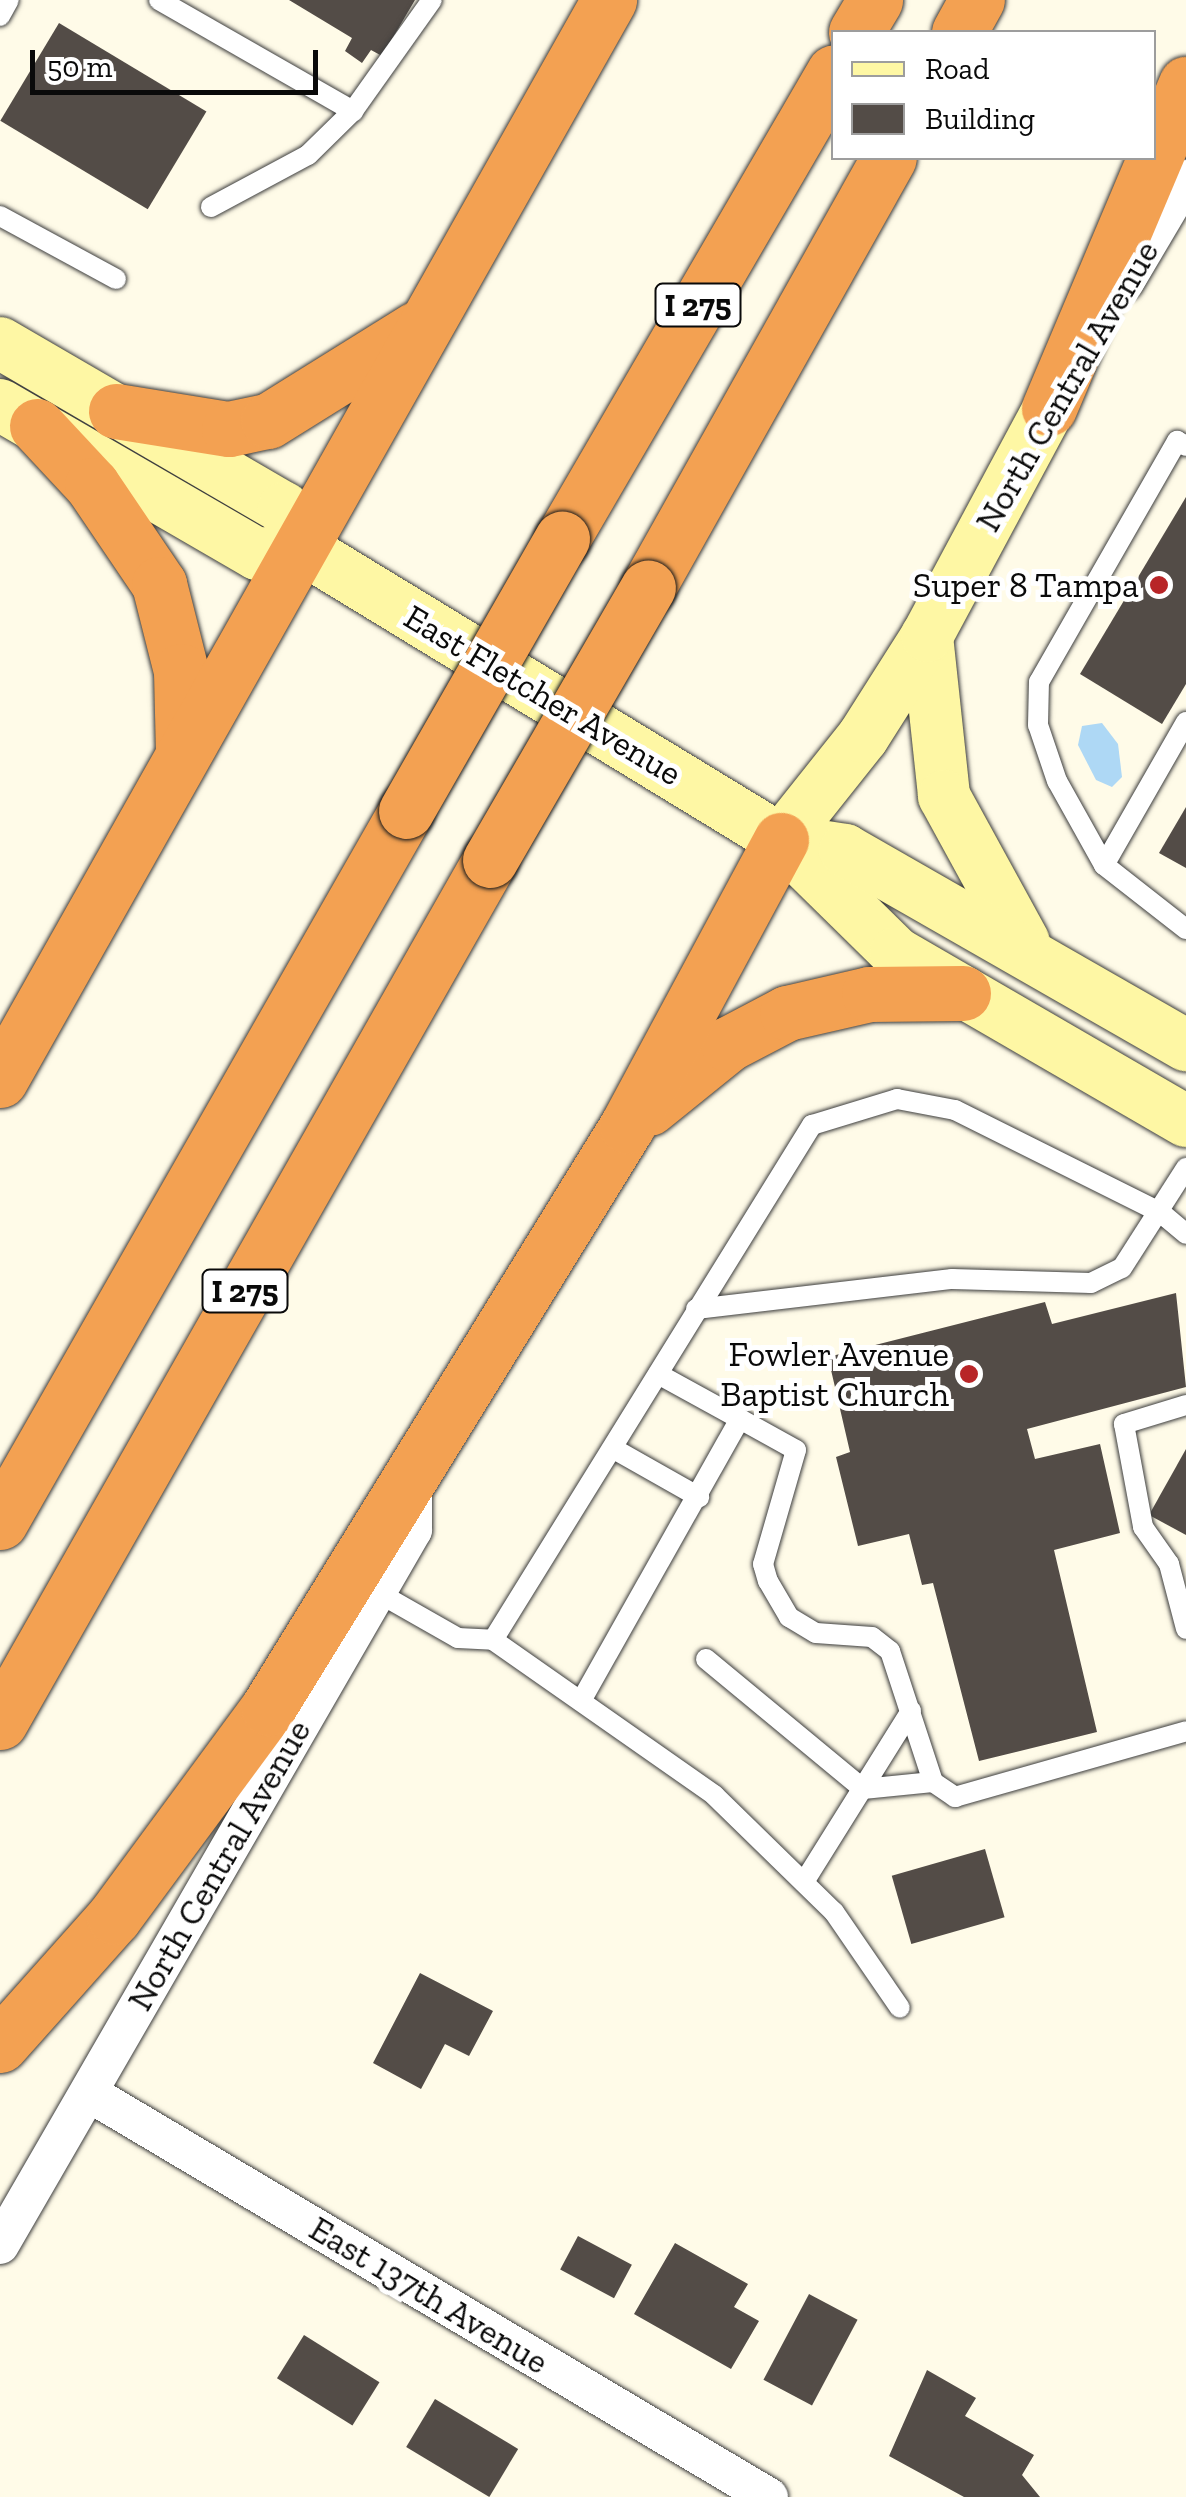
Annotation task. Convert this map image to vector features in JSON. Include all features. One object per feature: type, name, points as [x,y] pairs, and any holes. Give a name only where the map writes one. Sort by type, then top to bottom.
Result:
[{"type":"highway","points":[[0,1080],[183,754],[305,550],[426,322],[609,0]]},
{"type":"highway","points":[[857,30],[875,0]]},
{"type":"highway","points":[[960,30],[978,0]]},
{"type":"highway","name":"I 275","points":[[0,1522],[831,77]]},
{"type":"highway","points":[[1156,155],[1186,84]]},
{"type":"highway","name":"I 275","points":[[0,1722],[888,160]]},
{"type":"highway","points":[[1050,408],[1154,160]]},
{"type":"highway","points":[[116,411],[229,429],[268,421],[362,370],[426,322]]},
{"type":"highway","points":[[18,415],[92,485],[159,584],[181,672],[183,754]]},
{"type":"highway","points":[[0,2045],[218,1782],[413,1478],[628,1126],[781,840]]},
{"type":"highway","points":[[628,1126],[728,1044],[787,1013],[870,994],[962,993]]},
{"type":"main road","points":[[0,343],[284,508],[305,550],[257,554],[18,415]]},
{"type":"main road","name":"North Central Avenue","points":[[781,840],[928,636],[1050,408]]},
{"type":"main road","name":"East Fletcher Avenue","points":[[305,550],[781,840],[896,953],[1186,1121]]},
{"type":"main road","points":[[928,636],[944,796],[1027,947]]},
{"type":"main road","name":"East Fletcher Avenue","points":[[781,840],[846,850],[1027,947],[1186,1045]]},
{"type":"street","name":"North Central Avenue","points":[[1050,408],[1186,179]]},
{"type":"street","name":"North Central Avenue","points":[[0,2245],[413,1530],[413,1478]]},
{"type":"street","name":"East 137th Avenue","points":[[89,2093],[769,2497]]},
{"type":"lane","points":[[0,16],[10,0]]},
{"type":"lane","points":[[158,0],[353,110]]},
{"type":"lane","points":[[211,207],[266,186],[353,110],[432,0]]},
{"type":"lane","points":[[0,216],[116,278]]},
{"type":"lane","points":[[1186,446],[1176,441],[1039,682],[1038,725],[1057,781],[1104,865],[1186,929]]},
{"type":"lane","points":[[1104,865],[1186,722]]},
{"type":"lane","points":[[493,1640],[812,1126],[897,1100],[955,1110],[1160,1212],[1186,1234]]},
{"type":"lane","points":[[696,1309],[952,1278],[1091,1283],[1122,1268],[1186,1168]]},
{"type":"lane","points":[[658,1374],[796,1450],[763,1564],[775,1593],[789,1617],[816,1633],[872,1637],[890,1651],[933,1782],[955,1798],[1186,1732]]},
{"type":"lane","points":[[1186,1405],[1124,1424],[1144,1527],[1170,1564],[1186,1629]]},
{"type":"lane","points":[[581,1701],[740,1419]]},
{"type":"lane","points":[[614,1449],[699,1497]]},
{"type":"lane","points":[[377,1592],[443,1631],[493,1640],[714,1795],[804,1882],[900,2008]]},
{"type":"lane","points":[[706,1659],[863,1789],[933,1782]]},
{"type":"lane","points":[[804,1882],[911,1712]]},
{"type":"water","points":[[1102,723],[1118,744],[1122,777],[1112,787],[1096,780],[1078,745],[1082,726]]},
{"type":"building","points":[[289,0],[415,0],[382,56],[371,50],[362,63],[345,51],[352,38]]},
{"type":"building","points":[[59,23],[206,112],[148,209],[0,121]]},
{"type":"building","name":"Super 8 Tampa","points":[[1186,497],[1186,684],[1162,724],[1080,674]]},
{"type":"building","points":[[1186,807],[1186,868],[1159,853]]},
{"type":"building","points":[[1176,1293],[1186,1387],[1027,1429],[1035,1459],[1100,1444],[1120,1533],[1054,1550],[1097,1732],[979,1761],[933,1583],[922,1585],[909,1534],[858,1546],[836,1457],[850,1452],[828,1357],[1045,1302],[1052,1324]]},
{"type":"building","points":[[1186,1449],[1186,1535],[1149,1515]]},
{"type":"building","points":[[985,1849],[1005,1917],[911,1944],[892,1876]]},
{"type":"building","points":[[420,1973],[493,2011],[469,2056],[445,2044],[421,2089],[373,2063]]},
{"type":"building","points":[[578,2236],[632,2265],[614,2298],[560,2270]]},
{"type":"building","points":[[675,2243],[748,2284],[734,2307],[759,2321],[731,2369],[634,2314]]},
{"type":"building","points":[[809,2294],[858,2320],[812,2405],[763,2380]]},
{"type":"building","points":[[304,2335],[379,2382],[352,2425],[277,2378]]},
{"type":"building","points":[[927,2370],[976,2398],[965,2416],[1034,2455],[1022,2475],[1040,2497],[964,2497],[889,2456]]},
{"type":"building","points":[[435,2399],[518,2449],[489,2497],[406,2447]]},
{"type":"place","name":"Super 8 Tampa","points":[[1159,585]]},
{"type":"place","name":"Fowler Avenue Baptist Church","points":[[969,1374]]}]
